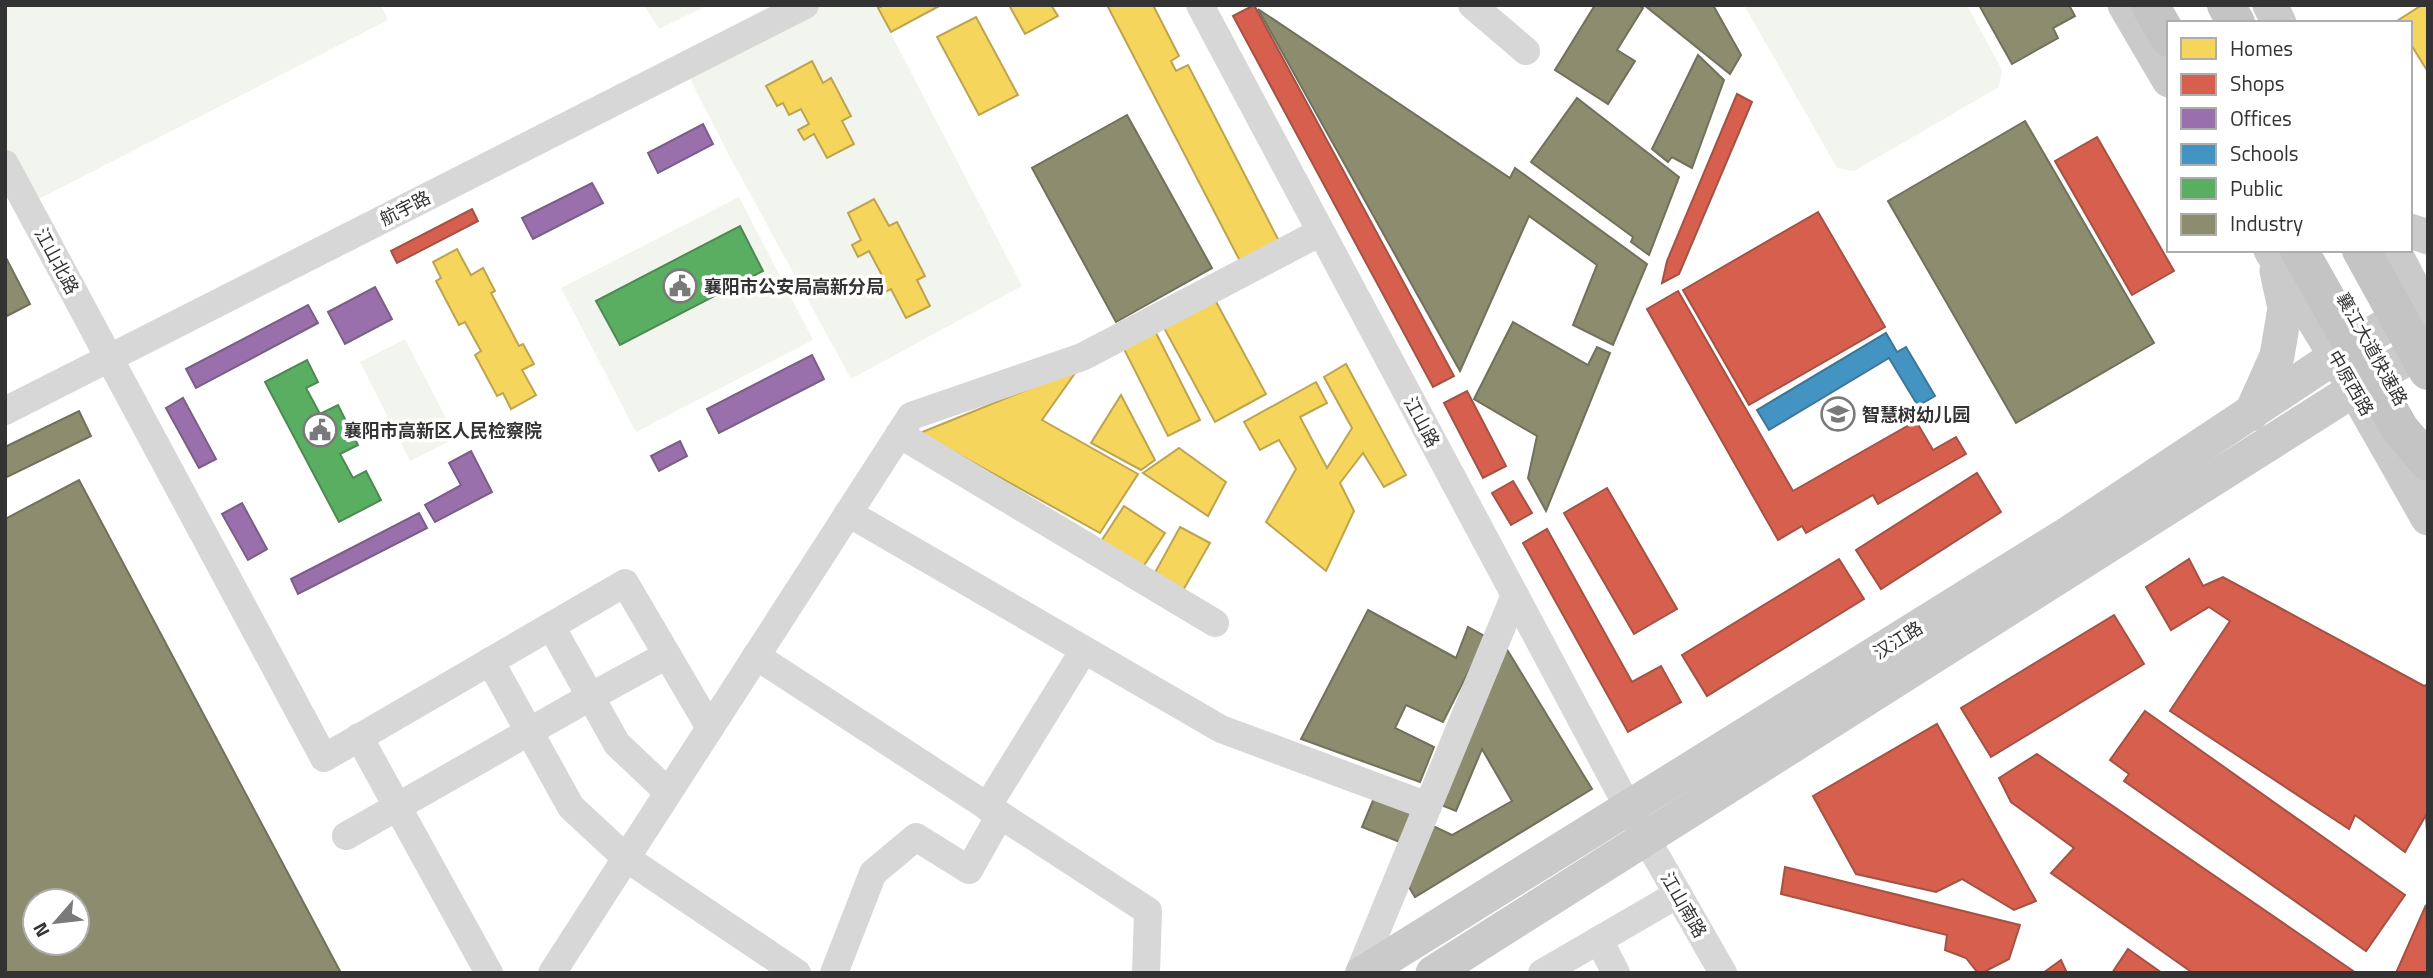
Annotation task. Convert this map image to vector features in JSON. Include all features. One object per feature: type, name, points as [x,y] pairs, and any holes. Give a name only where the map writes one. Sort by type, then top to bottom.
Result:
[{"type":"highway","points":[[2150,5],[2167,35]]},
{"type":"highway","points":[[2180,5],[2189,21]]},
{"type":"highway","points":[[2226,5],[2234,21]]},
{"type":"highway","points":[[2255,5],[2263,21]]},
{"type":"highway","points":[[2281,252],[2416,455]]},
{"type":"highway","name":"襄江大道快速路","points":[[2317,252],[2416,455]]},
{"type":"highway","points":[[2362,252],[2428,371]]},
{"type":"highway","points":[[2379,252],[2426,315]]},
{"type":"main road","points":[[2124,5],[2167,77]]},
{"type":"main road","points":[[2270,5],[2278,21]]},
{"type":"main road","points":[[2251,414],[2277,356],[2285,308],[2281,252]]},
{"type":"main road","name":"中原西路","points":[[2281,252],[2355,389],[2416,455],[2428,518]]},
{"type":"main road","points":[[2394,252],[2426,315]]},
{"type":"main road","name":"汉江路","points":[[1361,973],[2066,535],[2336,356],[2426,315]]},
{"type":"main road","name":"汉江路","points":[[1433,973],[2355,389],[2428,346]]},
{"type":"main road","points":[[2272,442],[2331,422],[2416,455]]},
{"type":"street","name":"航宇路","points":[[5,411],[805,5]]},
{"type":"street","name":"江山路","points":[[1200,5],[1646,837]]},
{"type":"street","points":[[1472,5],[1526,51]]},
{"type":"street","name":"江山北路","points":[[5,164],[324,758],[359,737]]},
{"type":"street","points":[[552,973],[911,416],[1082,357],[1321,232]]},
{"type":"street","points":[[899,434],[1216,623]]},
{"type":"street","points":[[848,513],[1221,729],[1428,806]]},
{"type":"street","points":[[489,973],[359,737],[625,583],[710,728]]},
{"type":"street","points":[[1361,973],[1515,595]]},
{"type":"street","points":[[551,626],[617,744],[668,792]]},
{"type":"street","points":[[834,973],[873,873],[916,837],[969,870],[993,811],[1084,650]]},
{"type":"street","points":[[346,836],[667,655]]},
{"type":"street","points":[[756,656],[1148,911],[1146,973]]},
{"type":"street","points":[[490,661],[571,807],[626,858],[797,973]]},
{"type":"street","name":"江山南路","points":[[1646,837],[1723,973]]},
{"type":"street","points":[[1542,973],[1678,894]]},
{"type":"street","points":[[1599,940],[1616,973]]},
{"type":"shaded area","points":[[5,5],[381,5],[388,20],[27,205],[5,164]]},
{"type":"shaded area","points":[[644,5],[708,5],[659,29]]},
{"type":"shaded area","points":[[805,5],[876,5],[1022,286],[851,379],[729,155],[685,66]]},
{"type":"shaded area","points":[[1744,5],[1967,5],[2002,70],[1999,87],[1854,171],[1837,168]]},
{"type":"shaded area","points":[[739,197],[813,340],[636,432],[561,288]]},
{"type":"shaded area","points":[[405,339],[456,438],[410,461],[360,362]]},
{"type":"building: Homes","points":[[884,5],[941,5],[891,32],[878,8]]},
{"type":"building: Homes","points":[[1009,5],[1051,5],[1058,16],[1025,34]]},
{"type":"building: Homes","points":[[1107,5],[1153,5],[1179,56],[1171,61],[1176,71],[1188,65],[1280,243],[1241,263]]},
{"type":"building: Homes","points":[[2422,5],[2428,5],[2428,72],[2412,46],[2412,21],[2397,21]]},
{"type":"building: Homes","points":[[976,17],[1018,95],[979,115],[937,37]]},
{"type":"building: Homes","points":[[812,61],[823,83],[831,78],[851,116],[842,121],[854,144],[827,158],[814,134],[804,140],[798,130],[809,124],[801,109],[789,115],[783,103],[777,106],[766,86]]},
{"type":"building: Homes","points":[[874,199],[889,226],[897,222],[925,276],[917,280],[930,306],[906,318],[891,289],[877,296],[872,285],[884,279],[869,251],[858,257],[852,245],[861,240],[848,213]]},
{"type":"building: Homes","points":[[457,249],[471,275],[483,268],[495,291],[491,293],[519,346],[523,344],[534,364],[522,370],[536,395],[511,409],[503,393],[497,396],[475,355],[481,351],[465,322],[459,325],[436,281],[441,278],[433,262]]},
{"type":"building: Homes","points":[[1214,298],[1266,394],[1215,422],[1163,326]]},
{"type":"building: Homes","points":[[1155,331],[1200,420],[1168,436],[1123,347]]},
{"type":"building: Homes","points":[[1346,364],[1406,475],[1384,487],[1363,453],[1340,483],[1354,511],[1326,571],[1266,522],[1296,469],[1279,440],[1260,450],[1244,422],[1316,382],[1327,403],[1300,417],[1327,468],[1352,428],[1324,377]]},
{"type":"building: Homes","points":[[1078,369],[1042,420],[1138,474],[1100,533],[920,433]]},
{"type":"building: Homes","points":[[1121,395],[1155,460],[1141,470],[1091,443]]},
{"type":"building: Homes","points":[[1179,448],[1226,482],[1208,516],[1143,473]]},
{"type":"building: Homes","points":[[1124,506],[1165,533],[1141,570],[1100,543]]},
{"type":"building: Homes","points":[[1180,527],[1210,543],[1181,594],[1152,578]]},
{"type":"building: Shops","points":[[1254,5],[1454,376],[1433,387],[1233,16]]},
{"type":"building: Shops","points":[[1737,94],[1752,102],[1679,274],[1662,283],[1667,261]]},
{"type":"building: Shops","points":[[2097,137],[2174,271],[2132,295],[2055,161]]},
{"type":"building: Shops","points":[[472,209],[478,221],[397,263],[391,251]]},
{"type":"building: Shops","points":[[1818,212],[1885,327],[1749,405],[1683,290]]},
{"type":"building: Shops","points":[[1678,291],[1793,491],[1916,421],[1933,450],[1956,437],[1966,454],[1878,504],[1873,495],[1806,533],[1802,526],[1778,540],[1647,309]]},
{"type":"building: Shops","points":[[1467,391],[1506,466],[1483,478],[1444,403]]},
{"type":"building: Shops","points":[[1977,473],[2001,512],[1881,589],[1856,550]]},
{"type":"building: Shops","points":[[1513,481],[1532,513],[1511,525],[1492,493]]},
{"type":"building: Shops","points":[[1607,488],[1677,609],[1634,634],[1564,513]]},
{"type":"building: Shops","points":[[1547,529],[1632,682],[1661,666],[1681,702],[1628,732],[1523,543]]},
{"type":"building: Shops","points":[[1839,559],[1864,599],[1707,696],[1682,655]]},
{"type":"building: Shops","points":[[2189,559],[2203,586],[2223,577],[2424,686],[2428,684],[2428,847],[2426,815],[2405,852],[2355,815],[2349,829],[2170,711],[2230,621],[2209,607],[2171,630],[2146,587]]},
{"type":"building: Shops","points":[[2114,615],[2144,664],[1991,757],[1961,708]]},
{"type":"building: Shops","points":[[2145,711],[2405,895],[2366,951],[2124,781],[2129,774],[2110,760]]},
{"type":"building: Shops","points":[[1937,724],[2036,901],[2014,910],[1962,879],[1936,892],[1856,874],[1813,796]]},
{"type":"building: Shops","points":[[2037,754],[2356,973],[2193,973],[2051,873],[2074,848],[2011,802],[1999,778]]},
{"type":"building: Shops","points":[[1785,867],[2020,925],[2009,959],[1978,973],[1966,958],[1945,950],[1947,935],[1781,894]]},
{"type":"building: Shops","points":[[2426,905],[2428,973],[2396,973]]},
{"type":"building: Shops","points":[[2128,949],[2162,973],[2112,973]]},
{"type":"building: Shops","points":[[2061,960],[2067,973],[2043,973]]},
{"type":"building: Offices","points":[[703,124],[713,144],[658,173],[648,153]]},
{"type":"building: Offices","points":[[592,183],[603,203],[533,239],[522,218]]},
{"type":"building: Offices","points":[[375,287],[392,319],[345,344],[328,312]]},
{"type":"building: Offices","points":[[308,305],[318,323],[196,388],[186,369]]},
{"type":"building: Offices","points":[[812,355],[824,379],[719,433],[707,409]]},
{"type":"building: Offices","points":[[183,398],[216,459],[199,468],[166,408]]},
{"type":"building: Offices","points":[[680,441],[687,456],[659,471],[651,456]]},
{"type":"building: Offices","points":[[471,451],[492,492],[435,522],[425,505],[461,485],[449,463]]},
{"type":"building: Offices","points":[[242,503],[267,549],[248,560],[222,514]]},
{"type":"building: Offices","points":[[419,513],[427,528],[298,594],[291,579]]},
{"type":"building: Schools","points":[[1886,333],[1897,352],[1906,347],[1935,396],[1918,406],[1889,358],[1769,430],[1757,410]]},
{"type":"building: Public","name":"襄阳市公安局高新分局","points":[[740,226],[763,271],[620,345],[596,301]]},
{"type":"building: Public","name":"襄阳市高新区人民检察院","points":[[307,360],[318,382],[306,388],[320,414],[338,405],[358,445],[340,454],[353,478],[366,471],[381,500],[339,522],[265,382]]},
{"type":"building: Industry","points":[[1595,5],[1638,5],[1643,8],[1617,50],[1635,61],[1608,104],[1555,70]]},
{"type":"building: Industry","points":[[1644,5],[1713,5],[1741,55],[1730,74]]},
{"type":"building: Industry","points":[[1979,5],[2069,5],[2075,16],[2053,28],[2058,38],[2012,64]]},
{"type":"building: Industry","points":[[1258,9],[1510,178],[1515,168],[1647,264],[1613,345],[1573,325],[1597,265],[1529,216],[1460,371]]},
{"type":"building: Industry","points":[[1698,55],[1724,80],[1692,168],[1672,157],[1668,162],[1652,149]]},
{"type":"building: Industry","points":[[1577,98],[1679,177],[1649,255],[1631,242],[1633,237],[1531,162]]},
{"type":"building: Industry","points":[[1127,115],[1212,268],[1116,322],[1032,168]]},
{"type":"building: Industry","points":[[2025,121],[2154,343],[2016,423],[1888,201]]},
{"type":"building: Industry","points":[[5,256],[30,304],[5,317]]},
{"type":"building: Industry","points":[[1513,322],[1588,365],[1597,347],[1610,353],[1546,511],[1528,478],[1537,436],[1474,399]]},
{"type":"building: Industry","points":[[79,411],[91,436],[5,478],[5,447]]},
{"type":"building: Industry","points":[[79,480],[341,973],[5,973],[5,519]]},
{"type":"building: Industry","points":[[1368,610],[1456,658],[1468,627],[1486,637],[1443,722],[1406,705],[1395,728],[1434,747],[1420,782],[1301,739]]},
{"type":"building: Industry","points":[[1503,643],[1592,789],[1415,897],[1403,877],[1429,824],[1452,835],[1512,801],[1482,749],[1456,811],[1436,803]]},
{"type":"building: Industry","points":[[1374,798],[1413,814],[1402,843],[1362,827]]},
{"type":"place","name":"襄阳市公安局高新分局","points":[[680,286]]},
{"type":"place","name":"智慧树幼儿园","points":[[1838,414]]},
{"type":"place","name":"襄阳市高新区人民检察院","points":[[320,430]]}]
